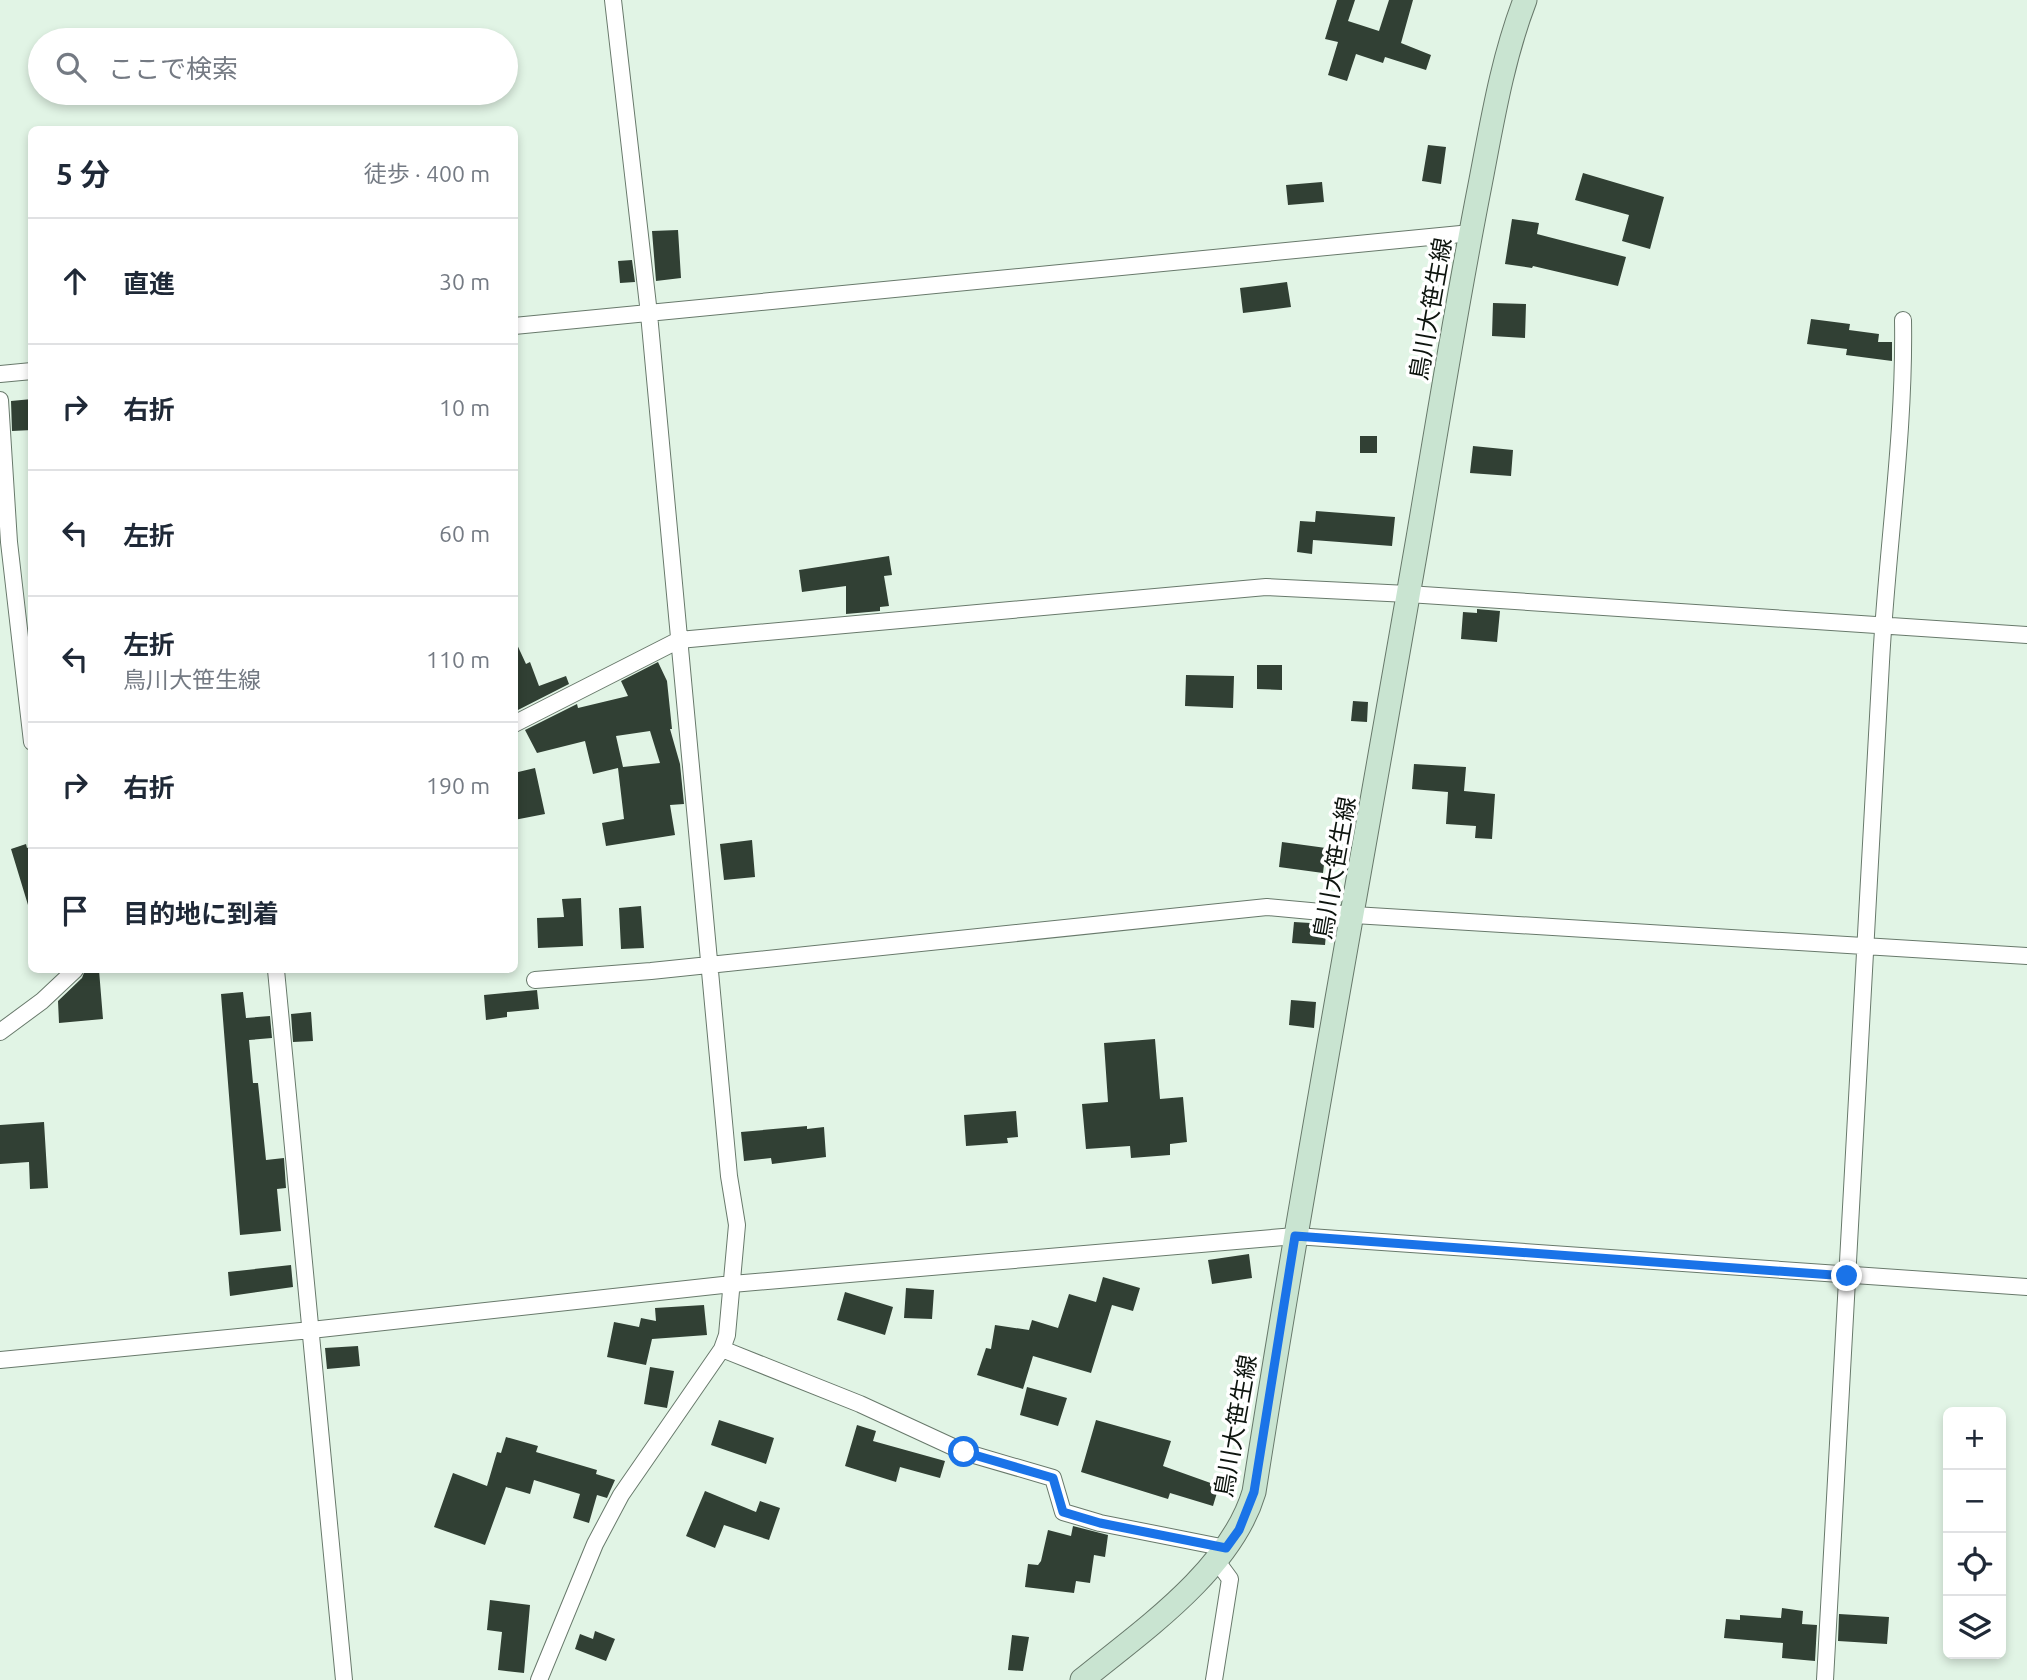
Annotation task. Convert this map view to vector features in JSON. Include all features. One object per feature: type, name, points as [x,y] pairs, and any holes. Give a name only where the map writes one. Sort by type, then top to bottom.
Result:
[{"type":"street","points":[[539,1680],[596,1544],[621,1495],[722,1349],[727,1335],[737,1218],[729,1176],[649,314],[613,0]]},
{"type":"street","name":"鳥川大笹生線","points":[[1082,1680],[1131,1640],[1221,1554],[1239,1530],[1254,1492],[1295,1236],[1354,915],[1471,233],[1501,80],[1512,34],[1525,0]]},
{"type":"street","points":[[518,326],[1471,233]]},
{"type":"street","points":[[1825,1680],[1868,947],[1883,626],[1904,376],[1903,320]]},
{"type":"street","points":[[0,374],[28,371]]},
{"type":"street","points":[[0,400],[9,542],[28,706]]},
{"type":"street","points":[[518,722],[679,640],[1266,587],[2027,635]]},
{"type":"street","points":[[535,980],[710,965],[1267,906],[1354,915],[2027,956]]},
{"type":"street","points":[[0,1032],[42,1001],[72,973]]},
{"type":"street","points":[[276,973],[344,1680]]},
{"type":"street","points":[[0,1360],[311,1330],[732,1284],[1295,1236],[2027,1287]]},
{"type":"street","points":[[722,1349],[860,1404],[964,1452],[1053,1478],[1063,1512],[1221,1554],[1230,1579],[1214,1680]]},
{"type":"building","points":[[1337,0],[1355,0],[1348,21],[1379,31],[1389,0],[1413,0],[1401,43],[1431,55],[1426,70],[1385,57],[1383,63],[1356,54],[1347,81],[1328,75],[1338,42],[1325,39]]},
{"type":"building","points":[[1428,145],[1446,147],[1441,184],[1422,181]]},
{"type":"building","points":[[1583,173],[1664,197],[1650,249],[1622,241],[1629,215],[1575,200]]},
{"type":"building","points":[[1322,182],[1324,202],[1288,205],[1286,185]]},
{"type":"building","points":[[1512,219],[1539,223],[1537,234],[1626,257],[1618,286],[1533,266],[1505,264]]},
{"type":"building","points":[[678,230],[681,278],[656,281],[652,231]]},
{"type":"building","points":[[632,260],[635,282],[620,283],[618,261]]},
{"type":"building","points":[[1287,282],[1291,307],[1243,313],[1240,288]]},
{"type":"building","points":[[1493,303],[1526,304],[1525,338],[1492,336]]},
{"type":"building","points":[[1811,319],[1850,324],[1849,330],[1879,334],[1878,342],[1892,342],[1892,361],[1846,355],[1847,349],[1807,344]]},
{"type":"building","points":[[28,399],[28,430],[12,431],[11,401]]},
{"type":"building","points":[[1360,436],[1377,436],[1377,453],[1360,453]]},
{"type":"building","points":[[1473,446],[1513,450],[1511,476],[1470,473]]},
{"type":"building","points":[[1316,511],[1395,517],[1392,546],[1313,540],[1312,554],[1297,552],[1300,521],[1315,522]]},
{"type":"building","points":[[889,556],[892,575],[884,576],[889,606],[880,607],[880,611],[846,614],[846,586],[802,592],[799,570]]},
{"type":"building","points":[[1477,609],[1500,611],[1497,642],[1461,639],[1463,612],[1477,613]]},
{"type":"building","points":[[518,647],[526,664],[530,662],[539,686],[566,676],[569,684],[518,710]]},
{"type":"building","points":[[658,662],[667,681],[670,729],[680,764],[684,804],[670,805],[675,835],[606,846],[602,823],[624,819],[618,768],[593,774],[585,741],[537,753],[525,730],[577,704],[578,708],[628,696],[621,681]],"holes":[[[650,731],[660,763],[623,767],[616,736]]]},
{"type":"building","points":[[1257,665],[1282,665],[1282,690],[1257,689]]},
{"type":"building","points":[[1186,675],[1234,676],[1233,708],[1185,706]]},
{"type":"building","points":[[1353,701],[1368,702],[1367,722],[1351,721]]},
{"type":"building","points":[[1414,764],[1466,767],[1464,791],[1495,794],[1492,839],[1475,838],[1476,826],[1446,824],[1448,792],[1412,789]]},
{"type":"building","points":[[535,768],[545,814],[518,819],[518,772]]},
{"type":"building","points":[[752,840],[755,877],[724,880],[720,844]]},
{"type":"building","points":[[1282,842],[1326,848],[1323,873],[1279,867]]},
{"type":"building","points":[[26,844],[28,848],[28,905],[11,849]]},
{"type":"building","points":[[581,898],[583,946],[538,948],[537,918],[564,917],[562,899]]},
{"type":"building","points":[[641,906],[644,948],[621,949],[619,908]]},
{"type":"building","points":[[1294,922],[1327,924],[1325,945],[1292,943]]},
{"type":"building","points":[[84,973],[99,973],[103,1019],[59,1023],[58,1001]]},
{"type":"building","points":[[537,990],[539,1009],[507,1012],[507,1017],[486,1020],[484,995]]},
{"type":"building","points":[[243,992],[246,1018],[270,1016],[272,1038],[249,1040],[253,1083],[258,1083],[266,1160],[284,1158],[286,1188],[277,1189],[281,1231],[240,1235],[221,994]]},
{"type":"building","points":[[1291,1000],[1316,1002],[1314,1028],[1289,1025]]},
{"type":"building","points":[[311,1012],[313,1041],[293,1042],[291,1014]]},
{"type":"building","points":[[1155,1039],[1160,1099],[1183,1097],[1187,1142],[1170,1144],[1170,1155],[1131,1158],[1130,1146],[1086,1149],[1082,1104],[1108,1102],[1104,1043]]},
{"type":"building","points":[[1016,1111],[1018,1137],[1007,1138],[1008,1143],[966,1146],[964,1115]]},
{"type":"building","points":[[44,1122],[48,1188],[30,1189],[29,1162],[0,1164],[0,1125]]},
{"type":"building","points":[[807,1126],[807,1129],[824,1127],[826,1157],[772,1164],[771,1158],[744,1161],[741,1132]]},
{"type":"building","points":[[1249,1254],[1252,1278],[1212,1284],[1208,1260]]},
{"type":"building","points":[[291,1265],[293,1287],[230,1296],[228,1272]]},
{"type":"building","points":[[1103,1277],[1140,1288],[1133,1311],[1112,1305],[1091,1373],[1033,1356],[1023,1389],[977,1375],[986,1348],[991,1349],[995,1325],[1029,1330],[1032,1320],[1058,1328],[1069,1294],[1096,1302]]},
{"type":"building","points":[[906,1288],[934,1290],[932,1319],[904,1318]]},
{"type":"building","points":[[845,1292],[893,1307],[885,1335],[837,1320]]},
{"type":"building","points":[[704,1305],[707,1335],[652,1339],[646,1365],[607,1357],[614,1322],[639,1327],[641,1318],[656,1321],[655,1308]]},
{"type":"building","points":[[358,1346],[360,1366],[327,1369],[325,1348]]},
{"type":"building","points":[[650,1367],[674,1371],[667,1408],[644,1404]]},
{"type":"building","points":[[1027,1387],[1067,1398],[1058,1426],[1020,1415]]},
{"type":"building","points":[[719,1420],[774,1438],[766,1464],[711,1445]]},
{"type":"building","points":[[1096,1420],[1171,1441],[1163,1466],[1219,1486],[1213,1506],[1170,1493],[1168,1499],[1081,1472]]},
{"type":"building","points":[[857,1425],[876,1431],[873,1441],[945,1461],[940,1478],[900,1467],[896,1482],[845,1466]]},
{"type":"building","points":[[506,1437],[538,1446],[536,1452],[597,1470],[596,1474],[615,1480],[607,1498],[597,1495],[589,1523],[573,1518],[580,1494],[534,1480],[530,1494],[506,1487],[485,1545],[434,1527],[453,1473],[487,1486],[497,1452],[501,1453]]},
{"type":"building","points":[[705,1491],[756,1512],[760,1501],[780,1508],[769,1540],[724,1525],[715,1548],[686,1536]]},
{"type":"building","points":[[1073,1526],[1108,1535],[1105,1557],[1094,1555],[1090,1583],[1076,1581],[1074,1593],[1025,1587],[1028,1564],[1038,1565],[1041,1561],[1048,1530],[1071,1536]]},
{"type":"building","points":[[490,1600],[530,1605],[524,1673],[498,1670],[502,1632],[487,1630]]},
{"type":"building","points":[[1782,1608],[1803,1611],[1802,1624],[1817,1625],[1815,1661],[1782,1658],[1783,1643],[1724,1638],[1726,1619],[1740,1620],[1740,1615],[1781,1618]]},
{"type":"building","points":[[1839,1614],[1889,1617],[1887,1644],[1838,1641]]},
{"type":"building","points":[[595,1631],[615,1639],[606,1661],[575,1649],[580,1634],[593,1639]]},
{"type":"building","points":[[1012,1635],[1029,1637],[1023,1671],[1008,1670]]},
{"type":"route","points":[[964,1452],[1053,1478],[1063,1512],[1100,1523],[1226,1548],[1239,1530],[1254,1492],[1295,1236],[1847,1276]]}]
